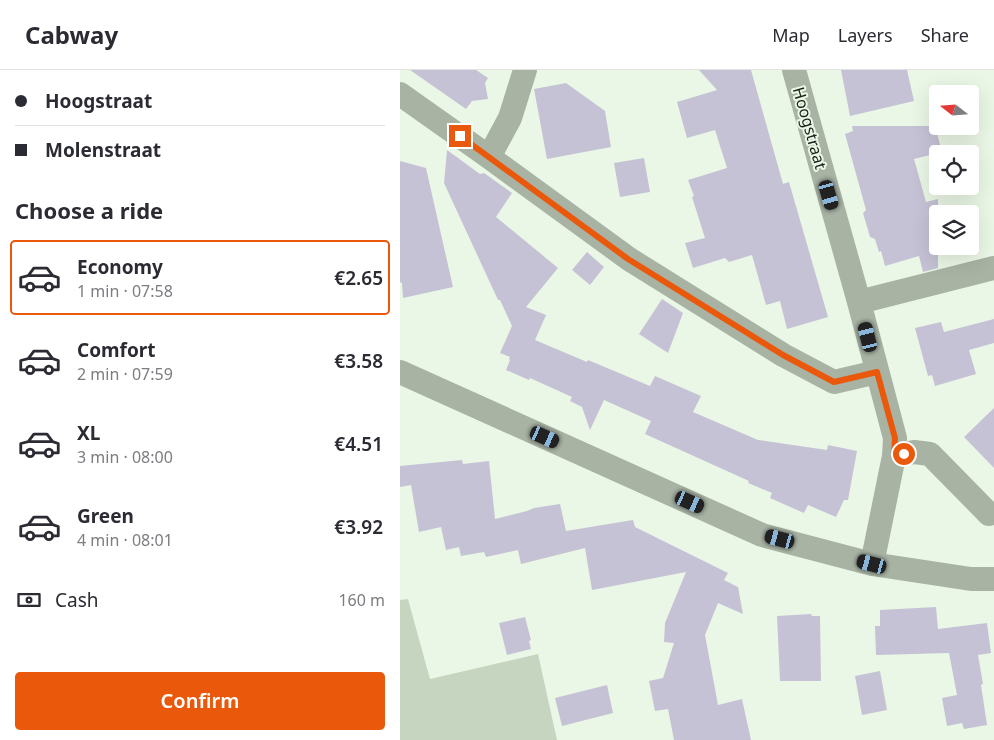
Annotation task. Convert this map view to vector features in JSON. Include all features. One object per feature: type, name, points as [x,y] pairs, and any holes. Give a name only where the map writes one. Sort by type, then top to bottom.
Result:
[{"type":"street","points":[[489,157],[510,118],[525,70]]},
{"type":"street","name":"Hoogstraat","points":[[794,70],[895,438],[894,456],[872,564]]},
{"type":"street","points":[[400,94],[628,259],[783,355],[834,382],[877,372]]},
{"type":"street","points":[[859,302],[994,268]]},
{"type":"street","points":[[400,372],[762,534],[872,564],[971,579],[994,579]]},
{"type":"street","points":[[894,456],[914,452],[930,454],[990,514]]},
{"type":"green space","points":[[408,599],[430,679],[538,654],[557,740],[400,740],[400,600]]},
{"type":"building","points":[[410,70],[476,70],[488,78],[485,83],[488,99],[472,101],[466,109]]},
{"type":"building","points":[[699,70],[751,70],[783,184],[789,182],[828,317],[787,329],[780,301],[766,305],[752,255],[729,262],[725,258],[693,268],[685,243],[705,238],[688,180],[727,168],[715,130],[687,138],[677,102],[717,90]]},
{"type":"building","points":[[841,70],[907,70],[914,101],[850,116]]},
{"type":"building","points":[[566,83],[605,111],[611,147],[547,159],[534,89]]},
{"type":"building","points":[[852,126],[929,126],[929,135],[937,135],[940,145],[929,145],[929,155],[914,159],[926,202],[938,199],[938,205],[929,205],[929,255],[938,255],[938,268],[923,272],[919,256],[885,266],[875,239],[870,237],[863,213],[866,210],[845,134],[853,131]]},
{"type":"building","points":[[447,150],[480,174],[484,173],[512,193],[496,217],[558,268],[526,307],[546,315],[535,340],[650,386],[655,376],[701,396],[693,412],[758,440],[827,450],[828,445],[857,451],[848,500],[844,500],[836,517],[808,505],[804,513],[770,498],[772,493],[748,483],[749,481],[645,434],[651,421],[604,400],[590,430],[582,407],[570,401],[572,397],[530,378],[529,380],[506,370],[510,357],[500,353],[512,326],[444,183]]},
{"type":"building","points":[[644,158],[650,192],[620,197],[614,163]]},
{"type":"building","points":[[400,161],[426,168],[453,287],[403,298],[402,283],[400,282]]},
{"type":"building","points":[[587,252],[604,267],[590,285],[572,270]]},
{"type":"building","points":[[662,299],[683,313],[668,353],[639,334]]},
{"type":"building","points":[[994,319],[994,343],[969,350],[976,374],[935,386],[932,375],[928,376],[915,328],[941,322],[944,332]]},
{"type":"building","points":[[994,408],[994,468],[964,437]]},
{"type":"building","points":[[462,460],[463,464],[489,461],[495,519],[534,508],[560,504],[566,531],[633,520],[635,527],[728,573],[724,580],[738,587],[743,614],[718,603],[705,635],[718,705],[742,699],[751,740],[674,740],[668,709],[655,711],[649,681],[663,678],[674,643],[664,642],[665,623],[686,572],[592,590],[585,548],[521,564],[518,550],[486,557],[484,552],[461,556],[459,547],[446,550],[441,527],[419,532],[411,485],[400,487],[400,466]]},
{"type":"building","points":[[936,607],[938,629],[987,623],[991,653],[978,655],[987,725],[964,729],[962,723],[947,726],[942,698],[957,695],[949,653],[876,655],[875,626],[880,626],[880,610]]},
{"type":"building","points":[[811,614],[812,616],[820,616],[821,681],[780,681],[777,616]]},
{"type":"building","points":[[525,617],[531,640],[529,641],[531,649],[507,655],[499,623]]},
{"type":"building","points":[[880,671],[887,710],[862,715],[855,676]]},
{"type":"building","points":[[607,685],[613,713],[562,726],[555,698]]},
{"type":"route","points":[[460,136],[628,259],[783,355],[834,382],[877,372],[895,438],[894,456],[904,454]]}]
